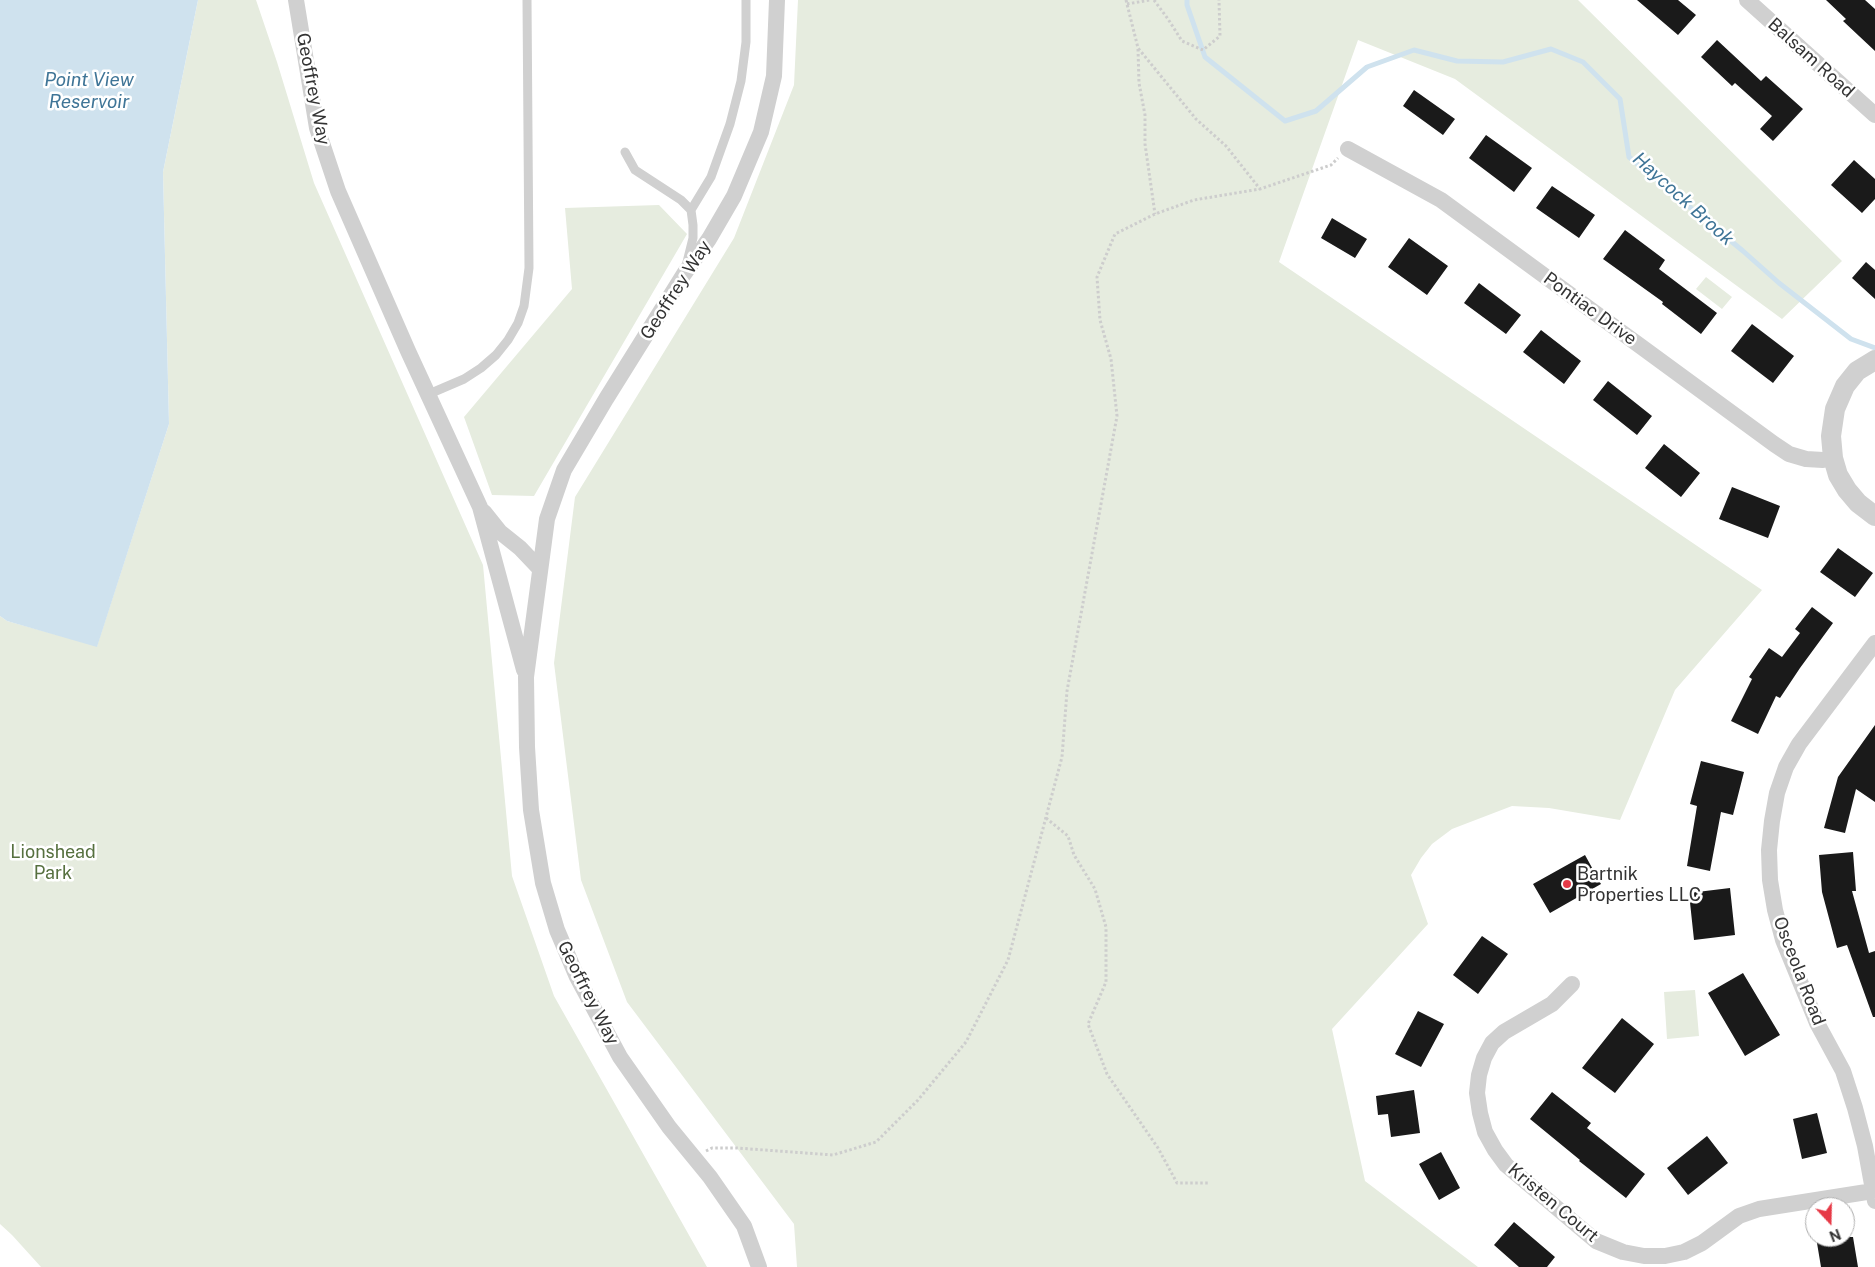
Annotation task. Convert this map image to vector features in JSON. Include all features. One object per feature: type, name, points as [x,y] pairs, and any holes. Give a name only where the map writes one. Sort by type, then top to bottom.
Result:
[{"type":"street","name":"Geoffrey Way","points":[[296,0],[317,128],[338,190],[480,507],[526,677]]},
{"type":"street","name":"Geoffrey Way","points":[[759,1267],[744,1226],[710,1177],[669,1127],[620,1057],[577,978],[557,930],[543,883],[531,810],[527,747],[526,677],[547,519],[564,470],[606,399],[684,274],[709,239],[734,196],[761,132],[774,76],[778,16],[777,0]]},
{"type":"street","name":"Balsam Road","points":[[1747,0],[1875,115]]},
{"type":"street","name":"Pontiac Drive","points":[[1348,149],[1441,200],[1774,444],[1790,454],[1806,459],[1823,460],[1833,458]]},
{"type":"street","points":[[1873,361],[1856,371],[1849,380],[1840,396],[1832,429],[1833,458],[1838,475],[1858,503],[1875,516]]},
{"type":"street","name":"Geoffrey Way","points":[[480,507],[500,532],[520,548],[540,569]]},
{"type":"street","name":"Osceola Road","points":[[1874,1196],[1865,1146],[1843,1071],[1817,1022],[1783,940],[1775,910],[1769,850],[1774,812],[1786,767],[1799,744],[1875,643]]},
{"type":"street","name":"Kristen Court","points":[[1572,984],[1552,1004],[1504,1032],[1492,1043],[1481,1066],[1478,1093],[1480,1113],[1494,1150],[1506,1165],[1596,1241],[1623,1252],[1644,1256],[1665,1256],[1684,1252],[1702,1243],[1739,1216],[1759,1209],[1874,1196]]},
{"type":"lane","points":[[429,394],[464,379],[496,355],[518,323],[524,306],[529,268],[527,0]]},
{"type":"lane","points":[[691,210],[711,176],[730,124],[741,81],[746,42],[746,0]]},
{"type":"lane","points":[[625,152],[634,170],[682,200],[691,210],[694,225],[693,238],[684,274]]},
{"type":"path","points":[[1155,214],[1145,144],[1145,115],[1139,83],[1138,48],[1127,2],[1152,0],[1168,18],[1182,41],[1203,50],[1220,36],[1219,0]]},
{"type":"path","points":[[1138,48],[1196,119],[1226,146],[1260,189]]},
{"type":"path","points":[[695,1158],[712,1148],[738,1148],[833,1155],[876,1142],[918,1100],[966,1042],[1008,960],[1062,757],[1067,691],[1117,416],[1111,359],[1100,320],[1097,277],[1115,234],[1155,214],[1194,200],[1260,189],[1331,165],[1348,149]]},
{"type":"path","points":[[1046,818],[1068,836],[1074,856],[1096,889],[1106,927],[1106,982],[1088,1024],[1107,1074],[1158,1148],[1177,1183],[1209,1183]]},
{"type":"green space","name":"Lionshead Park","points":[[198,0],[256,0],[314,183],[483,565],[512,876],[554,996],[707,1267],[41,1267],[0,1224],[0,616],[7,621],[97,646],[169,424],[163,172]]},
{"type":"green space","points":[[798,0],[1578,0],[1842,261],[1782,319],[1455,79],[1358,40],[1279,262],[1762,590],[1675,690],[1620,820],[1549,808],[1512,806],[1452,829],[1432,844],[1411,875],[1428,924],[1332,1029],[1365,1181],[1478,1267],[797,1267],[794,1224],[627,1002],[581,880],[554,663],[575,497],[734,238],[794,85]]},
{"type":"green space","points":[[659,205],[687,234],[534,496],[492,495],[464,417],[572,289],[565,208]]},
{"type":"green space","points":[[1706,277],[1732,297],[1722,309],[1696,289]]},
{"type":"green space","points":[[1695,990],[1699,1036],[1667,1039],[1664,992]]},
{"type":"water","name":"Point View Reservoir","points":[[0,0],[198,0],[163,172],[169,424],[97,647],[7,621],[0,616]]},
{"type":"building","points":[[1637,0],[1678,0],[1696,15],[1678,35]]},
{"type":"building","points":[[1826,0],[1865,0],[1875,9],[1875,51],[1843,21],[1846,19]]},
{"type":"building","points":[[1717,40],[1761,81],[1766,76],[1803,109],[1773,141],[1760,129],[1772,116],[1735,83],[1732,86],[1701,57]]},
{"type":"building","points":[[1414,90],[1455,119],[1443,135],[1403,106]]},
{"type":"building","points":[[1486,135],[1532,168],[1514,192],[1469,158]]},
{"type":"building","points":[[1854,160],[1875,179],[1875,199],[1862,213],[1831,185]]},
{"type":"building","points":[[1552,186],[1595,215],[1579,238],[1536,208]]},
{"type":"building","points":[[1332,218],[1367,239],[1355,258],[1321,238]]},
{"type":"building","points":[[1625,230],[1665,260],[1659,269],[1717,313],[1701,334],[1662,304],[1663,302],[1603,259]]},
{"type":"building","points":[[1409,238],[1448,266],[1427,295],[1388,267]]},
{"type":"building","points":[[1866,262],[1875,270],[1875,299],[1852,278]]},
{"type":"building","points":[[1479,283],[1521,315],[1506,334],[1464,303]]},
{"type":"building","points":[[1752,324],[1794,356],[1773,383],[1731,351]]},
{"type":"building","points":[[1541,330],[1581,361],[1564,384],[1523,352]]},
{"type":"building","points":[[1608,381],[1652,416],[1637,435],[1593,400]]},
{"type":"building","points":[[1664,444],[1700,473],[1681,497],[1645,468]]},
{"type":"building","points":[[1732,487],[1780,506],[1768,538],[1719,519]]},
{"type":"building","points":[[1838,548],[1873,573],[1855,597],[1820,572]]},
{"type":"building","points":[[1812,607],[1833,623],[1780,698],[1776,696],[1758,734],[1731,721],[1752,679],[1749,677],[1769,648],[1782,657],[1800,633],[1795,629]]},
{"type":"building","points":[[1875,725],[1875,802],[1856,789],[1845,833],[1824,828],[1838,777]]},
{"type":"building","points":[[1701,761],[1744,772],[1733,815],[1721,812],[1710,871],[1687,866],[1697,806],[1690,804]]},
{"type":"building","points":[[1853,852],[1856,891],[1852,891],[1869,953],[1875,951],[1875,1017],[1873,1017],[1847,945],[1837,948],[1822,892],[1819,855]]},
{"type":"building","name":"Bartnik Properties LLC","points":[[1585,855],[1601,884],[1550,913],[1533,884]]},
{"type":"building","points":[[1730,888],[1735,935],[1694,940],[1689,893]]},
{"type":"building","points":[[1482,936],[1508,954],[1478,994],[1453,975]]},
{"type":"building","points":[[1743,973],[1780,1035],[1745,1056],[1708,993]]},
{"type":"building","points":[[1418,1011],[1444,1024],[1421,1067],[1395,1054]]},
{"type":"building","points":[[1622,1018],[1654,1044],[1615,1093],[1582,1068]]},
{"type":"building","points":[[1414,1090],[1420,1133],[1391,1137],[1388,1114],[1378,1115],[1376,1096]]},
{"type":"building","points":[[1552,1092],[1591,1123],[1587,1128],[1645,1174],[1626,1198],[1530,1119]]},
{"type":"building","points":[[1817,1113],[1827,1153],[1802,1159],[1793,1119]]},
{"type":"building","points":[[1707,1136],[1728,1163],[1688,1195],[1667,1168]]},
{"type":"building","points":[[1441,1152],[1460,1188],[1439,1200],[1419,1164]]},
{"type":"building","points":[[1514,1222],[1555,1257],[1547,1267],[1519,1267],[1494,1245]]},
{"type":"building","points":[[1818,1247],[1855,1247],[1858,1267],[1821,1267]]},
{"type":"waterway","name":"Haycock Brook","points":[[1187,0],[1187,5],[1205,57],[1285,121],[1316,111],[1367,67],[1414,50],[1457,61],[1503,62],[1551,49],[1583,62],[1620,99],[1629,157],[1779,283],[1851,339],[1875,348]]},
{"type":"place","name":"Bartnik Properties LLC","points":[[1567,884]]}]
